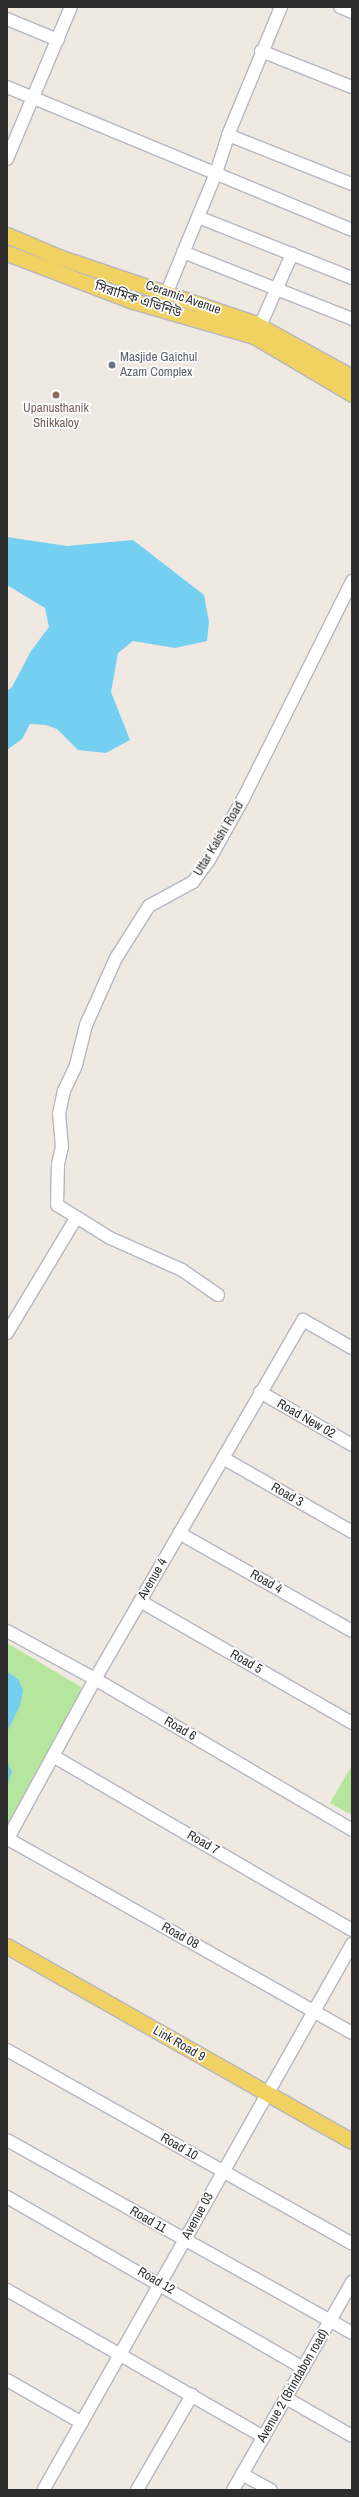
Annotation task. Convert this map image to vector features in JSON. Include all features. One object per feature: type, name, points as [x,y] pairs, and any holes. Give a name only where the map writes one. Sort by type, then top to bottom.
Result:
[{"type":"main road","name":"Ceramic Avenue","points":[[7,235],[59,257],[167,292],[260,326],[352,377]]},
{"type":"main road","name":"সিরামিক এভিনিউ","points":[[7,253],[133,301],[254,336],[352,394]]},
{"type":"main road","name":"Link Road 9","points":[[7,1946],[352,2141]]},
{"type":"street","points":[[7,159],[71,7]]},
{"type":"street","points":[[167,292],[216,173],[228,135],[261,51],[281,7]]},
{"type":"street","points":[[340,7],[352,12]]},
{"type":"street","points":[[7,19],[58,40]]},
{"type":"street","points":[[261,51],[352,87]]},
{"type":"street","points":[[7,87],[352,230]]},
{"type":"street","points":[[228,135],[352,184]]},
{"type":"street","points":[[198,216],[352,278]]},
{"type":"street","points":[[183,252],[352,319]]},
{"type":"street","points":[[260,326],[292,254]]},
{"type":"street","name":"Uttar Kalshi Road","points":[[76,1218],[58,1205],[58,1164],[62,1147],[59,1114],[64,1091],[76,1065],[86,1025],[116,958],[149,906],[193,882],[209,860],[243,799],[352,581]]},
{"type":"street","points":[[7,1333],[76,1218],[110,1238],[182,1270],[218,1295]]},
{"type":"street","name":"Avenue 4","points":[[7,1840],[95,1679],[303,1320],[352,1348]]},
{"type":"street","name":"Road New 02","points":[[260,1392],[352,1445]]},
{"type":"street","name":"Road 3","points":[[222,1458],[352,1532]]},
{"type":"street","name":"Road 4","points":[[179,1533],[352,1632]]},
{"type":"street","name":"Road 5","points":[[140,1600],[352,1723]]},
{"type":"street","name":"Road 6","points":[[7,1631],[95,1679],[352,1830]]},
{"type":"street","name":"Road 7","points":[[53,1756],[352,1930]]},
{"type":"street","name":"Road 08","points":[[7,1840],[352,2033]]},
{"type":"street","name":"Avenue 03","points":[[44,2488],[352,1944]]},
{"type":"street","name":"Road 10","points":[[7,2050],[352,2244]]},
{"type":"street","name":"Road 11","points":[[7,2140],[184,2241],[352,2333]]},
{"type":"street","name":"Road 12","points":[[7,2197],[160,2284],[303,2368]]},
{"type":"street","name":"Avenue 2 (Brindabon road)","points":[[233,2490],[352,2282]]},
{"type":"street","points":[[7,2290],[264,2437]]},
{"type":"street","points":[[7,2380],[82,2423]]},
{"type":"street","points":[[136,2490],[192,2395]]},
{"type":"street","points":[[286,2398],[352,2436]]},
{"type":"street","points":[[242,2474],[271,2490]]},
{"type":"green space","points":[[7,1643],[83,1688],[7,1833]]},
{"type":"green space","points":[[352,1765],[352,1815],[330,1803]]},
{"type":"water","points":[[7,537],[67,546],[133,540],[204,595],[209,622],[207,641],[175,648],[133,641],[118,653],[111,692],[130,740],[106,753],[78,750],[57,729],[46,725],[30,724],[22,739],[7,750],[7,691],[12,687],[31,651],[49,627],[45,608],[7,585]]},
{"type":"water","points":[[7,1672],[18,1679],[23,1690],[20,1706],[7,1732]]},
{"type":"water","points":[[7,1760],[12,1772],[7,1786]]},
{"type":"place","name":"Masjide Gaichul Azam Complex","points":[[112,365]]},
{"type":"place","name":"Upanusthanik Shikkaloy","points":[[56,395]]}]
